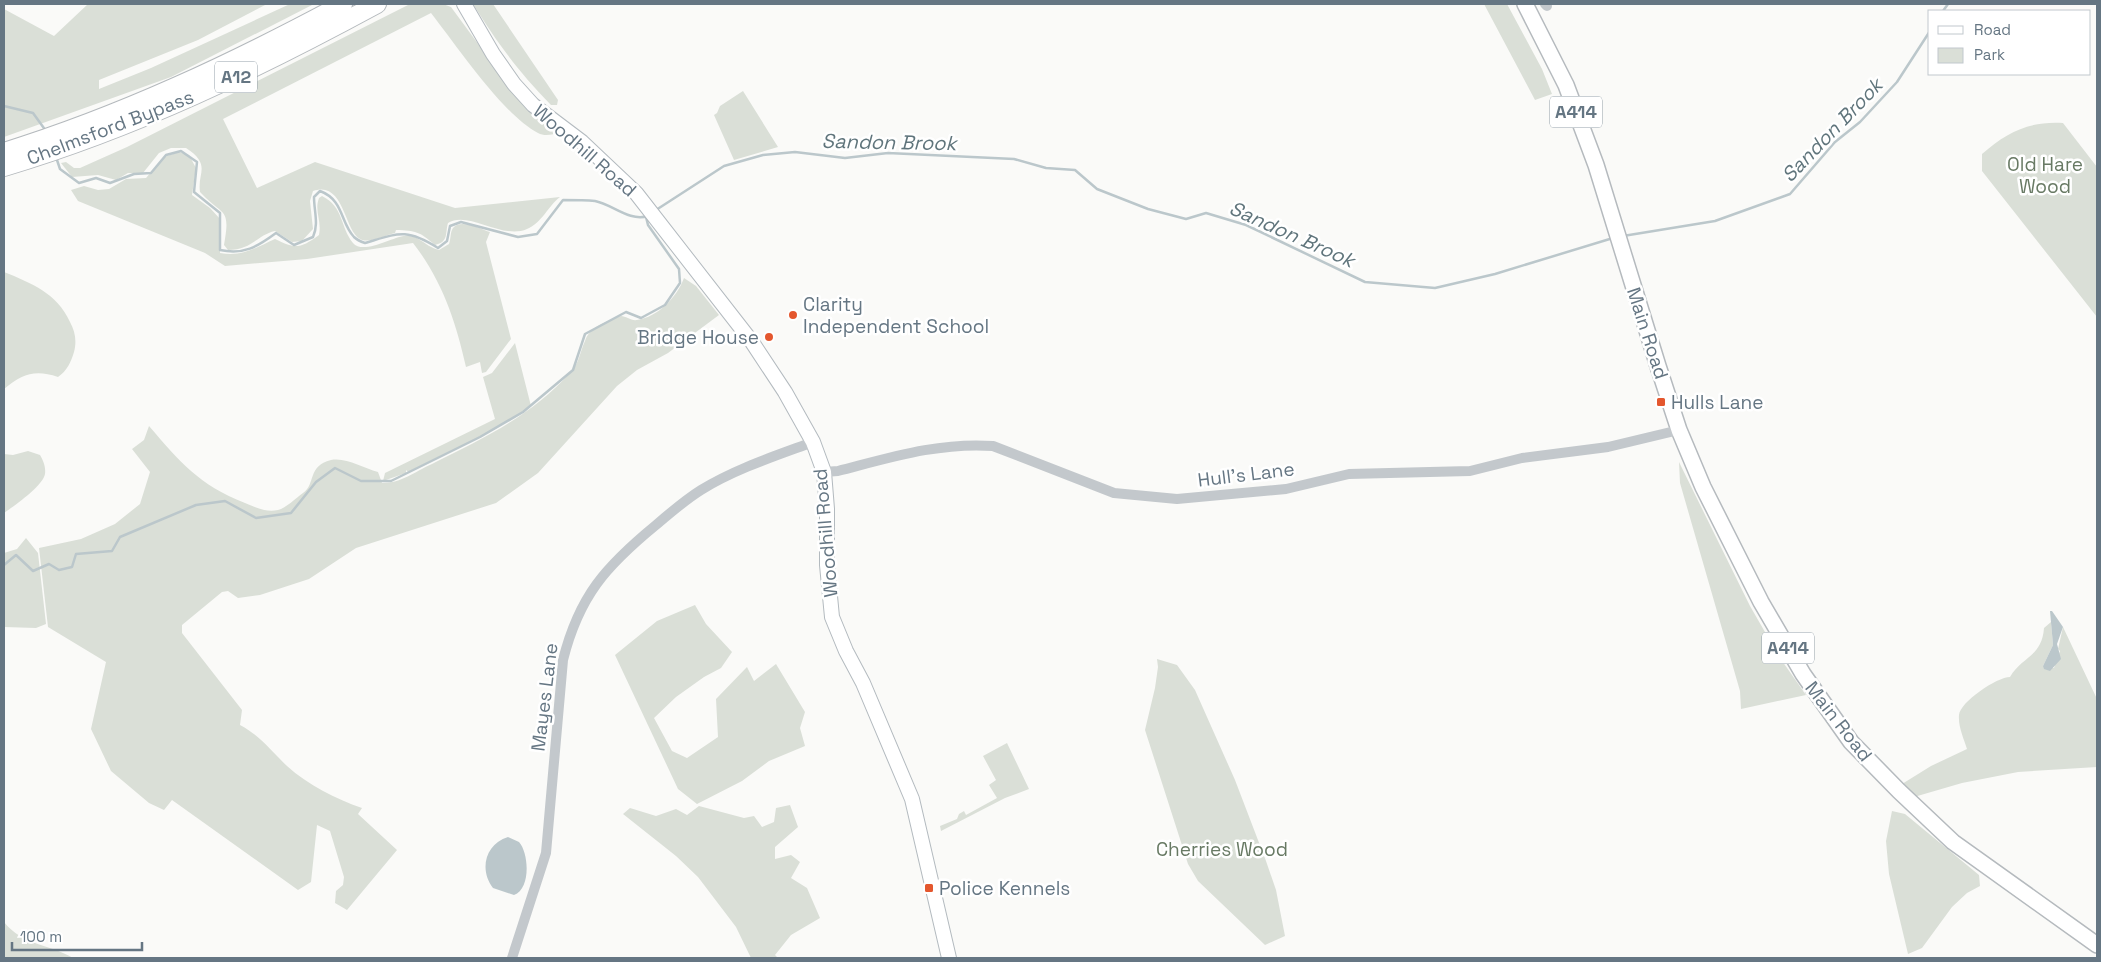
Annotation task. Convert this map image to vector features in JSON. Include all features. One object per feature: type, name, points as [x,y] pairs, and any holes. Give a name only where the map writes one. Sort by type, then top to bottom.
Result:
[{"type":"highway","name":"Chelmsford Bypass","points":[[86,132],[215,70],[342,4]]},
{"type":"highway","name":"Chelmsford Bypass","points":[[5,159],[236,78],[377,4]]},
{"type":"main road","name":"Main Road","points":[[1525,4],[1566,85],[1596,165],[1679,430],[1703,487],[1762,602],[1803,674],[1851,742],[1953,842],[2097,945]]},
{"type":"street","name":"Woodhill Road","points":[[464,4],[492,54],[514,84],[533,105],[582,142],[636,193],[652,213],[752,342],[785,392],[813,442],[824,472],[827,565],[832,617],[912,799],[949,958]]},
{"type":"street","name":"Hull's Lane","points":[[824,472],[920,450],[973,444],[1005,449],[1114,493],[1177,499],[1286,489],[1349,474],[1470,470],[1522,458],[1608,446],[1679,430]]},
{"type":"street","name":"Mayes Lane","points":[[512,958],[546,853],[563,660],[570,632],[580,609],[594,586],[614,562],[633,544],[701,490],[732,474],[813,442]]},
{"type":"green space","points":[[88,4],[267,4],[198,40],[99,80],[99,89],[151,68],[290,4],[314,4],[171,77],[4,137],[4,9],[54,36]]},
{"type":"green space","points":[[410,4],[443,4],[451,7],[498,71],[560,133],[543,135],[538,133],[510,112],[481,79],[431,13],[223,119],[257,188],[315,162],[455,208],[560,197],[537,223],[527,229],[507,231],[475,222],[456,220],[448,223],[446,237],[443,242],[435,245],[421,234],[403,230],[396,230],[395,233],[373,240],[364,240],[355,234],[337,199],[331,193],[323,190],[313,191],[310,201],[313,229],[302,241],[292,242],[275,231],[243,248],[228,250],[224,245],[226,218],[220,209],[200,192],[201,164],[199,159],[186,148],[171,148],[159,153],[143,173],[128,173],[116,180],[98,175],[72,177],[61,163],[66,162],[74,168],[80,168],[127,147]]},
{"type":"green space","points":[[473,4],[493,4],[558,100],[557,105],[551,105],[518,69]]},
{"type":"green space","points":[[1484,4],[1507,4],[1542,69],[1552,94],[1535,100]]},
{"type":"green space","points":[[743,91],[778,147],[734,160],[714,115],[720,106]]},
{"type":"green space","name":"Old Hare Wood","points":[[2063,123],[2097,167],[2097,317],[1982,171],[1982,154],[2010,134],[2029,126]]},
{"type":"green space","points":[[179,152],[189,155],[196,168],[192,195],[210,208],[221,220],[220,253],[242,253],[275,239],[293,246],[307,243],[319,235],[320,225],[317,207],[319,198],[322,196],[338,211],[349,237],[358,246],[371,246],[399,237],[409,236],[439,250],[449,244],[452,230],[456,225],[471,225],[490,232],[486,242],[511,339],[486,372],[482,373],[480,362],[466,367],[458,334],[447,302],[432,272],[413,243],[307,259],[225,266],[205,253],[78,201],[71,190],[84,186],[98,190],[109,189],[126,179],[146,178],[164,157]]},
{"type":"green space","points":[[4,272],[42,290],[51,296],[65,312],[75,336],[75,348],[68,366],[58,377],[42,373],[29,374],[4,389]]},
{"type":"green space","points":[[684,278],[696,286],[719,315],[668,353],[637,370],[617,386],[538,473],[496,503],[356,548],[309,579],[260,595],[238,598],[228,591],[222,592],[182,625],[182,633],[242,710],[240,725],[260,739],[287,766],[304,779],[332,796],[362,808],[358,814],[397,850],[347,910],[335,903],[336,891],[343,885],[344,877],[330,831],[317,825],[311,882],[298,890],[172,800],[164,810],[149,803],[111,771],[91,729],[106,662],[48,627],[39,548],[81,539],[115,524],[140,504],[150,472],[132,449],[144,440],[149,426],[191,471],[203,480],[229,496],[265,510],[278,510],[291,503],[307,489],[318,466],[331,460],[349,461],[378,472],[382,483],[389,483],[408,476],[470,445],[523,414],[556,388],[574,369],[587,336],[591,331],[605,322],[621,316],[635,320],[652,315],[672,299]]},
{"type":"green space","points":[[515,343],[531,406],[497,428],[408,472],[406,470],[406,473],[383,481],[385,473],[495,419],[483,377],[492,373]]},
{"type":"green space","points":[[28,451],[40,455],[44,464],[45,474],[34,490],[4,513],[4,454],[13,455]]},
{"type":"green space","points":[[1679,462],[1750,606],[1780,658],[1806,695],[1741,709],[1740,691],[1680,483]]},
{"type":"green space","points":[[26,538],[38,553],[46,624],[36,628],[4,627],[4,553],[17,549]]},
{"type":"green space","points":[[695,605],[706,624],[732,652],[721,668],[704,677],[676,697],[654,718],[672,751],[687,758],[718,737],[716,699],[747,667],[754,681],[776,664],[805,712],[800,728],[805,746],[769,761],[742,781],[697,804],[678,789],[615,655],[657,621]]},
{"type":"green space","points":[[2051,622],[2053,645],[2043,666],[2054,668],[2060,651],[2058,649],[2063,627],[2097,699],[2097,767],[2018,772],[1962,783],[1914,797],[1902,784],[1931,766],[1967,749],[1959,724],[1961,710],[1980,691],[1997,681],[2010,677],[2036,651],[2040,645],[2044,628]]},
{"type":"green space","name":"Cherries Wood","points":[[1157,659],[1177,665],[1195,690],[1235,780],[1266,861],[1276,890],[1285,936],[1265,945],[1198,881],[1188,864],[1145,730],[1155,688],[1158,667]]},
{"type":"green space","points":[[1007,743],[1029,789],[1005,798],[941,831],[940,826],[957,819],[959,814],[964,811],[966,815],[997,798],[989,785],[996,780],[983,756]]},
{"type":"green space","points":[[790,805],[798,827],[775,847],[775,859],[791,855],[800,862],[791,878],[807,888],[820,918],[791,935],[775,955],[778,958],[751,958],[736,927],[698,877],[676,856],[623,814],[630,808],[656,816],[676,809],[687,815],[699,806],[744,818],[754,816],[762,827],[774,822],[776,808]]},
{"type":"green space","points":[[1892,811],[1905,814],[1979,875],[1980,886],[1967,893],[1952,907],[1922,948],[1908,954],[1889,874],[1886,841]]},
{"type":"green space","points":[[4,922],[20,936],[73,958],[4,958]]},
{"type":"shaded area","points":[[2050,611],[2052,611],[2063,627],[2057,644],[2061,659],[2050,671],[2044,669],[2043,666],[2053,645]]},
{"type":"shaded area","points":[[508,837],[519,842],[522,847],[527,870],[523,886],[514,895],[493,888],[486,873],[489,851],[500,840]]},
{"type":"waterway","name":"Sandon Brook","points":[[1944,10],[1948,4]]},
{"type":"waterway","name":"Sandon Brook","points":[[1623,236],[1715,221],[1790,194],[1835,142],[1860,122],[1897,82],[1928,34]]},
{"type":"waterway","name":"Sandon Brook","points":[[4,106],[33,113],[46,131]]},
{"type":"waterway","name":"Sandon Brook","points":[[56,157],[60,169],[79,183],[96,178],[110,183],[134,174],[151,173],[166,155],[181,151],[197,162],[194,192],[220,213],[220,250],[229,251],[250,249],[276,233],[294,245],[313,237],[316,222],[314,197],[320,191],[328,195],[338,206],[354,237],[365,243],[402,234],[418,237],[438,248],[447,241],[450,226],[461,222],[518,237],[537,234],[563,200],[595,201],[634,217],[648,216]]},
{"type":"waterway","name":"Sandon Brook","points":[[656,210],[724,166],[763,155],[795,152],[845,158],[888,153],[1014,159],[1046,168],[1075,170],[1097,189],[1148,209],[1186,219],[1206,213],[1246,225],[1365,282],[1435,288],[1495,274],[1613,238]]},
{"type":"waterway","points":[[4,565],[16,555],[33,571],[49,564],[59,570],[72,567],[76,554],[112,551],[120,537],[196,505],[225,501],[256,518],[291,513],[316,482],[335,468],[361,481],[391,481],[480,437],[523,412],[573,370],[585,334],[626,312],[641,318],[665,305],[680,283],[679,269],[648,225],[646,217]]},
{"type":"place","name":"Clarity Independent School","points":[[793,315]]},
{"type":"place","name":"Bridge House","points":[[769,337]]},
{"type":"place","name":"Hulls Lane","points":[[1661,402]]},
{"type":"place","name":"Police Kennels","points":[[929,888]]}]
